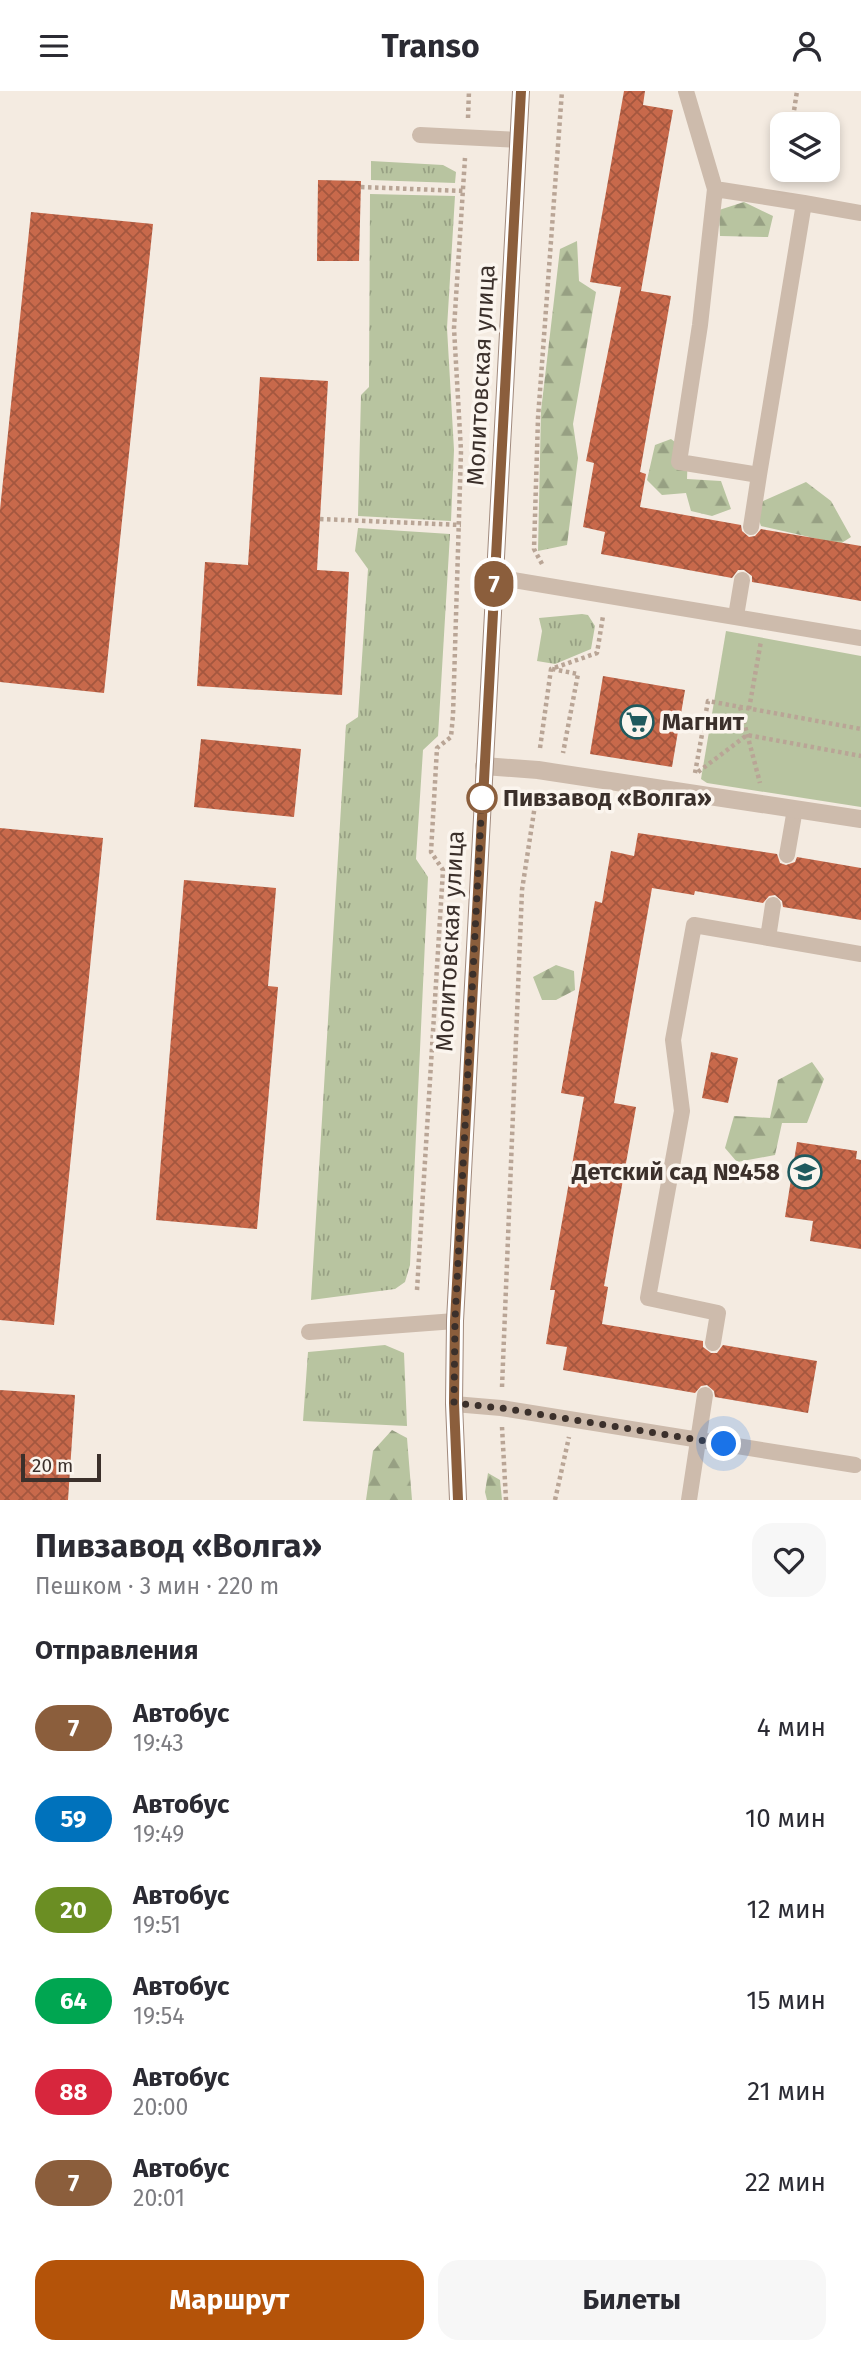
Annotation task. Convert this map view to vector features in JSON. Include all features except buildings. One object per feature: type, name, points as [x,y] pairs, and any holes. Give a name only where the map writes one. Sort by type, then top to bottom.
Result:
[{"type":"street","name":"Молитовская улица","points":[[458,1500],[454,1403],[455,1321],[521,91]]},
{"type":"street","points":[[484,766],[538,770],[861,819]]},
{"type":"lane","points":[[686,91],[715,188],[700,325],[679,461],[759,475]]},
{"type":"lane","points":[[420,135],[519,140]]},
{"type":"lane","points":[[715,188],[861,213]]},
{"type":"lane","points":[[751,527],[804,203]]},
{"type":"lane","points":[[495,577],[861,638]]},
{"type":"lane","points":[[736,616],[742,580]]},
{"type":"lane","points":[[787,855],[796,809]]},
{"type":"lane","points":[[768,938],[773,905]]},
{"type":"lane","points":[[713,1343],[718,1313],[648,1298],[681,1111],[673,1040],[694,925],[861,954]]},
{"type":"lane","points":[[309,1332],[455,1321]]},
{"type":"lane","points":[[689,1500],[705,1395]]},
{"type":"lane","points":[[454,1403],[573,1419],[855,1465]]},
{"type":"path","points":[[417,1290],[443,870],[431,852],[438,748],[451,737],[453,715],[461,525],[461,451],[454,328],[469,91]]},
{"type":"path","points":[[548,569],[538,559],[534,549],[538,418],[562,91]]},
{"type":"path","points":[[794,112],[797,91]]},
{"type":"path","points":[[361,187],[463,191]]},
{"type":"path","points":[[320,519],[461,525]]},
{"type":"path","points":[[551,669],[597,653],[607,595]]},
{"type":"path","points":[[749,709],[765,621]]},
{"type":"path","points":[[551,669],[578,674],[563,754],[575,759]]},
{"type":"path","points":[[506,1500],[501,1408],[522,890],[551,669]]},
{"type":"path","points":[[696,773],[708,701],[861,729]]},
{"type":"path","points":[[740,708],[765,804]]},
{"type":"path","points":[[682,775],[696,773],[747,735],[861,756]]},
{"type":"path","points":[[555,1500],[573,1419]]},
{"type":"green space","points":[[371,161],[443,165],[456,172],[455,183],[371,180]]},
{"type":"green space","points":[[370,194],[455,196],[447,328],[454,450],[451,521],[358,516],[361,395],[369,387]]},
{"type":"green space","points":[[744,202],[773,216],[768,237],[720,236],[719,210]]},
{"type":"green space","points":[[577,241],[579,281],[596,292],[573,424],[578,458],[567,545],[538,551],[541,411],[560,249]]},
{"type":"green space","points":[[671,439],[688,452],[687,479],[721,481],[731,509],[712,516],[691,511],[686,493],[662,495],[647,480],[655,445]]},
{"type":"green space","points":[[806,482],[831,501],[851,537],[840,544],[761,526],[754,505]]},
{"type":"green space","points":[[358,528],[450,534],[438,736],[423,750],[416,859],[428,877],[410,1265],[405,1282],[395,1289],[311,1300],[346,725],[358,717],[368,569],[355,551]]},
{"type":"green space","points":[[588,615],[595,626],[591,649],[555,664],[537,661],[542,631],[539,618]]},
{"type":"green space","points":[[726,631],[861,656],[861,807],[707,783],[701,779]]},
{"type":"green space","points":[[556,965],[574,971],[575,990],[556,1000],[542,1000],[533,977]]},
{"type":"green space","points":[[812,1062],[824,1079],[807,1123],[782,1123],[775,1155],[737,1162],[725,1148],[734,1116],[770,1118],[778,1080]]},
{"type":"green space","points":[[385,1345],[404,1353],[407,1426],[303,1421],[308,1352]]},
{"type":"green space","points":[[392,1430],[407,1438],[412,1500],[366,1500],[373,1451]]},
{"type":"green space","points":[[488,1473],[500,1480],[502,1500],[487,1500],[485,1492]]},
{"type":"bus line","name":"7","points":[[458,1500],[454,1403],[455,1321],[521,91]]},
{"type":"place","name":"Магнит","points":[[637,722]]},
{"type":"place","name":"Пивзавод «Волга»","points":[[482,798]]},
{"type":"place","name":"Детский сад №458","points":[[805,1172]]},
{"type":"route","points":[[482,798],[455,1321],[454,1403],[501,1408],[724,1444]]}]
